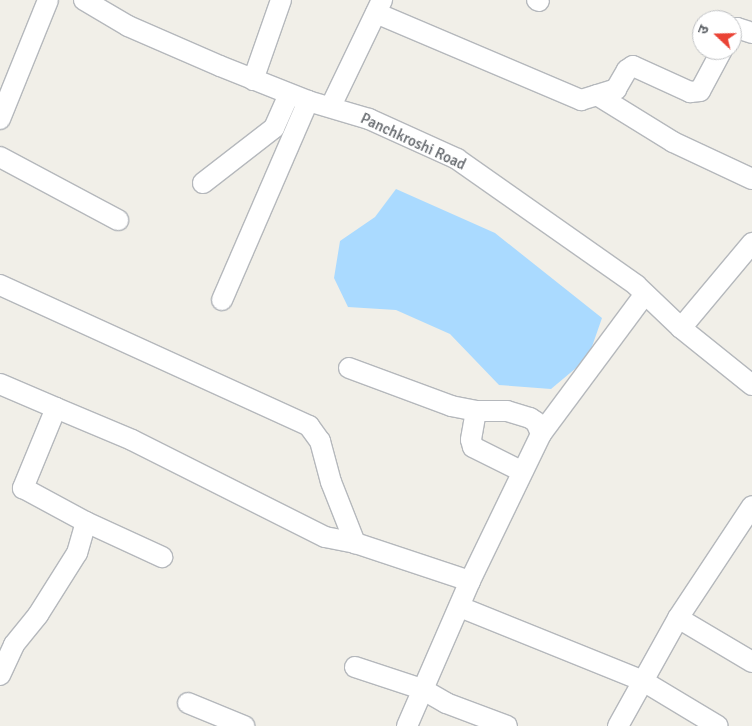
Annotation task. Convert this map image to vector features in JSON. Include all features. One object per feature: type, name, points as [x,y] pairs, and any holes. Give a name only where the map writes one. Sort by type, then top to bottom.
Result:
[{"type":"street","points":[[0,119],[48,0]]},
{"type":"street","name":"Panchkroshi Road","points":[[84,0],[128,26],[253,80],[299,98],[331,106],[369,119],[457,159],[645,294],[681,328],[752,385]]},
{"type":"street","points":[[253,80],[281,0]]},
{"type":"street","points":[[331,106],[379,7],[581,100],[616,89],[627,70],[633,66],[690,92],[700,91],[717,60]]},
{"type":"street","points":[[597,95],[673,142],[752,179]]},
{"type":"street","points":[[203,183],[274,128],[299,98]]},
{"type":"street","points":[[222,300],[299,98]]},
{"type":"street","points":[[0,157],[118,220]]},
{"type":"street","points":[[681,328],[752,243]]},
{"type":"street","points":[[0,285],[309,426],[320,442],[331,482],[355,543]]},
{"type":"street","points":[[407,726],[470,581],[521,471],[541,434],[645,294]]},
{"type":"street","points":[[349,368],[451,406],[476,411],[508,411],[530,418],[536,422],[541,434]]},
{"type":"street","points":[[0,384],[246,495],[297,525],[325,537],[355,543],[470,581]]},
{"type":"street","points":[[56,408],[23,488],[86,522],[162,557]]},
{"type":"street","points":[[476,411],[471,440],[473,448],[521,471]]},
{"type":"street","points":[[618,726],[678,618],[752,506]]},
{"type":"street","points":[[0,675],[7,641],[38,614],[77,552],[86,522]]},
{"type":"street","points":[[460,607],[643,681],[718,726]]},
{"type":"street","points":[[678,618],[752,662]]},
{"type":"street","points":[[355,667],[422,690],[446,703],[507,726]]},
{"type":"street","points":[[188,703],[231,724]]},
{"type":"water","points":[[396,189],[495,233],[602,318],[588,358],[551,389],[499,385],[450,334],[396,310],[348,307],[334,278],[340,241],[375,217]]}]
